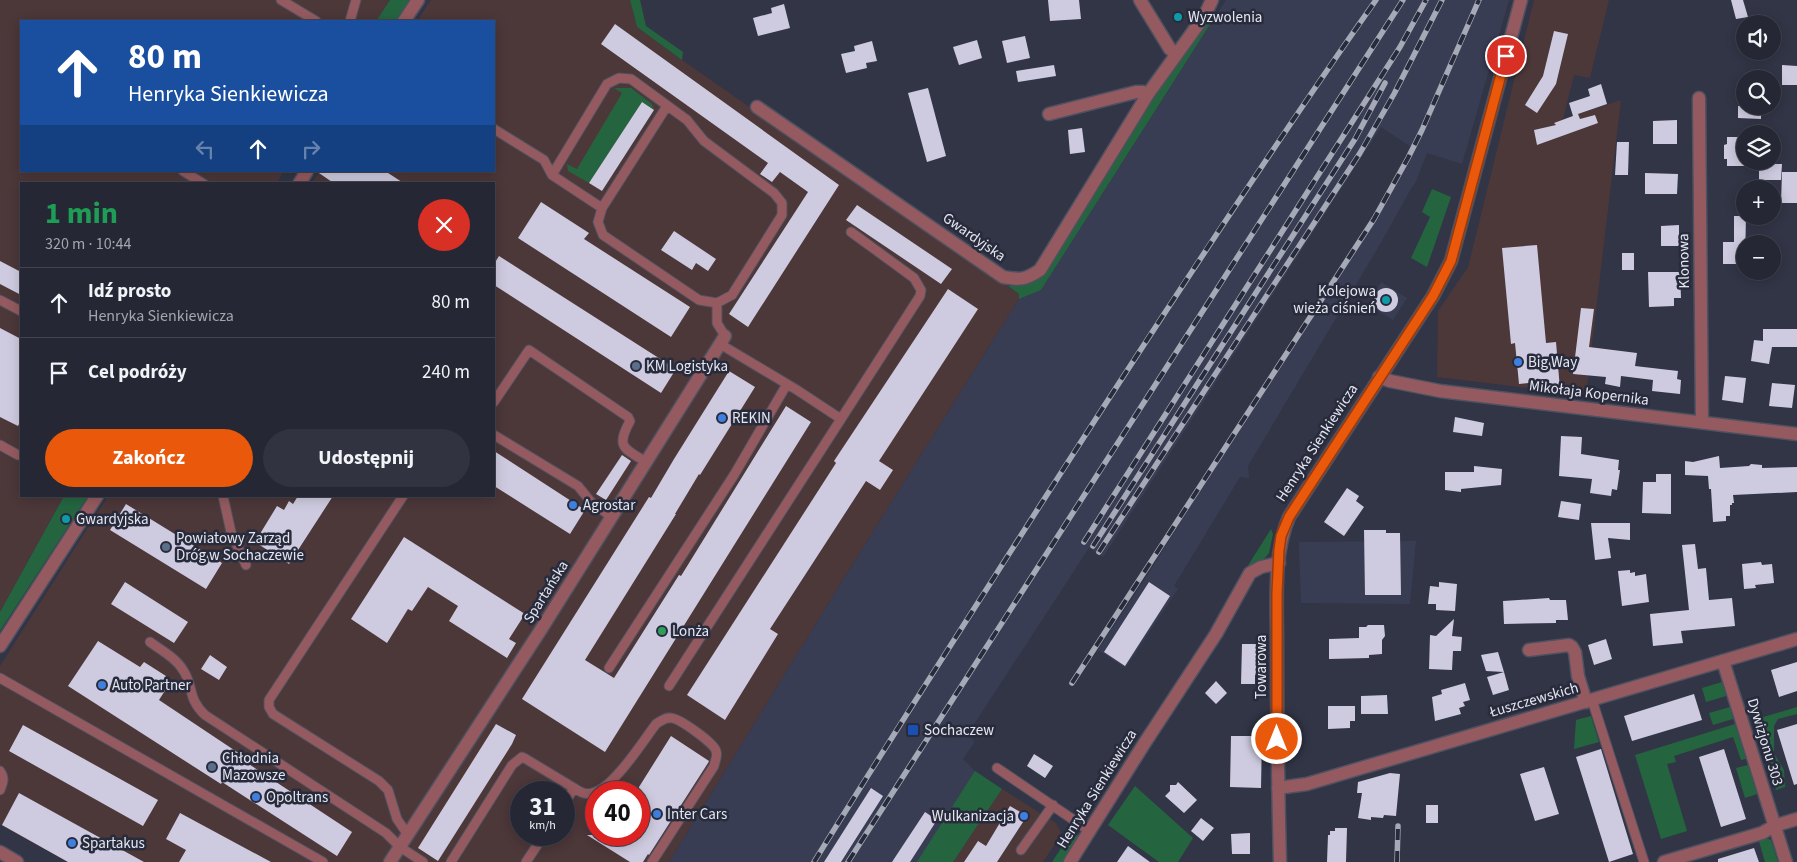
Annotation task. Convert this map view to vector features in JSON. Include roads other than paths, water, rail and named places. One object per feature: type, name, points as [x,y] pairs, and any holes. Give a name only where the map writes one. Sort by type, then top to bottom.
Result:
[{"type":"street","points":[[405,20],[418,0]]},
{"type":"street","points":[[1140,0],[1170,49],[1177,54]]},
{"type":"street","name":"Gwardyjska","points":[[756,107],[1003,277],[1020,280],[1030,277],[1040,270],[1148,94],[1205,15],[1212,0]]},
{"type":"street","name":"Henryka Sienkiewicza","points":[[1070,862],[1216,634],[1250,573],[1261,567],[1279,563],[1281,536],[1289,517],[1433,296],[1451,261],[1521,0]]},
{"type":"street","points":[[1049,114],[1136,92],[1148,94]]},
{"type":"street","name":"Klonowa","points":[[1699,98],[1702,422]]},
{"type":"street","name":"Spartańska","points":[[390,862],[542,628],[722,340]]},
{"type":"street","name":"Mikołaja Kopernika","points":[[1379,377],[1440,391],[1797,434]]},
{"type":"street","points":[[0,646],[96,497]]},
{"type":"street","name":"Towarowa","points":[[1279,563],[1277,719],[1280,862]]},
{"type":"street","name":"Łuszczewskich","points":[[1278,788],[1306,784],[1797,639]]},
{"type":"street","points":[[1529,650],[1569,645],[1572,647],[1576,652],[1578,676],[1589,701]]},
{"type":"street","name":"Dywizjonu 303","points":[[1723,661],[1786,862]]},
{"type":"street","points":[[1664,862],[1762,833],[1774,826],[1797,819]]},
{"type":"street","points":[[0,852],[17,862]]},
{"type":"lane","points":[[281,0],[314,20]]},
{"type":"lane","points":[[350,20],[356,0]]},
{"type":"lane","points":[[552,175],[607,84],[619,78],[631,79],[687,120],[704,141],[774,193],[782,203],[782,215],[732,295],[717,302],[699,300],[603,236],[598,222],[602,208],[667,106]]},
{"type":"lane","points":[[495,130],[544,160],[552,175],[602,208]]},
{"type":"lane","points":[[185,172],[201,182]]},
{"type":"lane","points":[[669,686],[920,296],[920,290],[914,278],[851,232]]},
{"type":"lane","points":[[0,300],[20,310]]},
{"type":"lane","points":[[717,302],[717,323],[722,340],[841,419]]},
{"type":"lane","points":[[495,401],[529,350],[628,417],[630,421],[622,435],[622,442],[625,447],[646,462]]},
{"type":"lane","points":[[609,668],[734,475],[787,384]]},
{"type":"lane","points":[[495,435],[578,486],[591,502],[612,517]]},
{"type":"lane","points":[[0,445],[20,455]]},
{"type":"lane","points":[[223,497],[232,532],[246,564]]},
{"type":"lane","points":[[402,497],[270,700],[269,708],[273,714],[379,781],[388,790],[397,818],[408,835]]},
{"type":"lane","points":[[150,642],[177,662],[185,671],[192,697],[198,708],[205,715],[386,833],[400,847],[423,862]]},
{"type":"lane","points":[[0,678],[323,862]]},
{"type":"lane","points":[[1589,701],[1644,862]]},
{"type":"lane","points":[[575,789],[582,793],[592,793],[602,789],[616,777],[656,724],[663,719],[672,718],[679,720],[712,744],[716,750],[714,766],[652,862]]},
{"type":"lane","points":[[451,862],[517,759],[522,757],[562,781]]},
{"type":"lane","points":[[997,768],[1090,830]]},
{"type":"lane","points":[[0,772],[4,783],[0,790]]},
{"type":"lane","points":[[1021,850],[1053,806]]},
{"type":"lane","points":[[526,862],[537,846]]},
{"type":"railway","points":[[814,862],[1164,313],[1290,124],[1376,0]]},
{"type":"railway","points":[[848,862],[1403,0]]},
{"type":"railway","points":[[1084,542],[1400,47],[1426,0]]},
{"type":"railway","points":[[1099,552],[1360,153],[1394,94],[1442,0]]},
{"type":"railway","points":[[1072,683],[1374,219],[1422,130],[1479,0]]},
{"type":"railway","points":[[1093,546],[1355,139],[1385,83]]},
{"type":"railway","points":[[1397,862],[1398,826]]},
{"type":"place","name":"Wyzwolenia","points":[[1178,17]]},
{"type":"place","name":"Kolejowa wieża ciśnień","points":[[1386,300]]},
{"type":"place","name":"Big Way","points":[[1518,362]]},
{"type":"place","name":"KM Logistyka","points":[[636,366]]},
{"type":"place","name":"REKIN","points":[[722,418]]},
{"type":"place","name":"Agrostar","points":[[573,505]]},
{"type":"place","name":"Gwardyjska","points":[[66,519]]},
{"type":"place","name":"Powiatowy Zarząd Dróg w Sochaczewie","points":[[166,547]]},
{"type":"place","name":"Lonża","points":[[662,631]]},
{"type":"place","name":"Auto Partner","points":[[102,685]]},
{"type":"place","name":"Sochaczew","points":[[913,730]]},
{"type":"place","name":"Chłodnia Mazowsze","points":[[212,767]]},
{"type":"place","name":"Opoltrans","points":[[256,797]]},
{"type":"place","name":"Inter Cars","points":[[657,814]]},
{"type":"place","name":"Wulkanizacja","points":[[1024,816]]},
{"type":"place","name":"Spartakus","points":[[72,843]]}]
